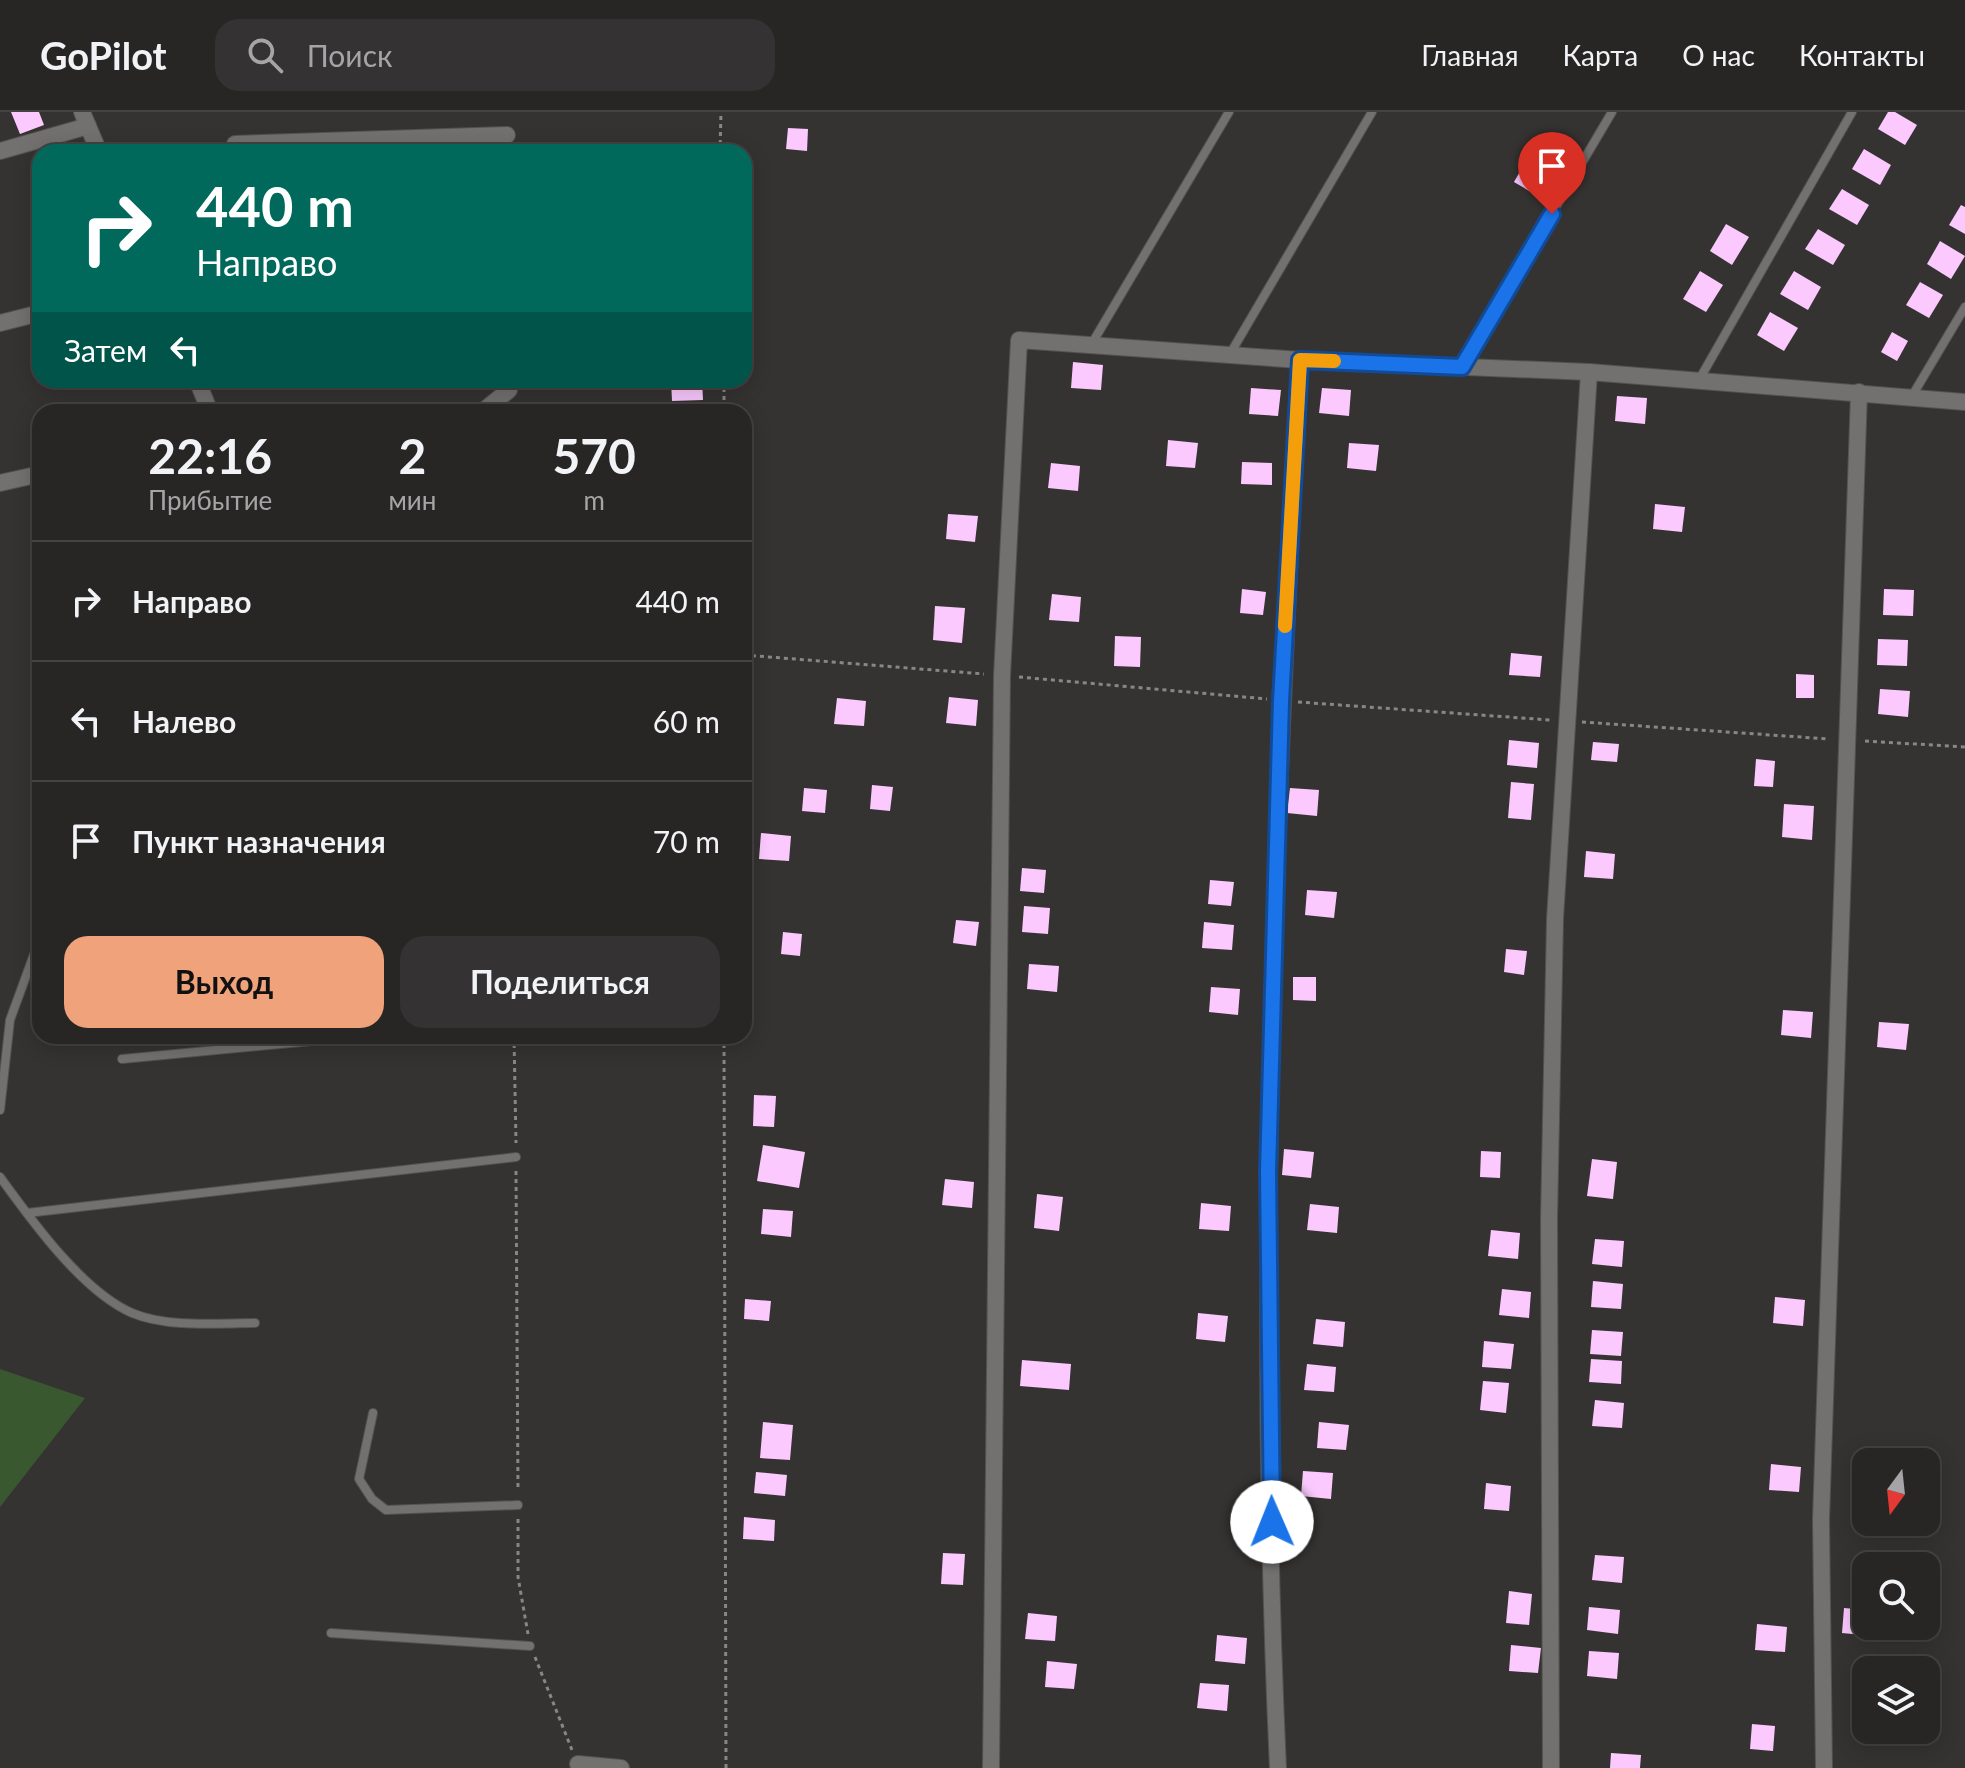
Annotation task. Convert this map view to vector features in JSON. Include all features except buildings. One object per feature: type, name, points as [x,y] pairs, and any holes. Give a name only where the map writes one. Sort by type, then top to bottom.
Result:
[{"type":"street","points":[[0,151],[85,119],[96,144]]},
{"type":"street","points":[[235,144],[507,135]]},
{"type":"street","points":[[0,323],[32,315]]},
{"type":"street","points":[[991,1768],[1002,676],[1019,340],[1300,360],[1589,372],[1965,402]]},
{"type":"street","points":[[1278,1768],[1268,1172],[1281,701],[1300,360]]},
{"type":"street","points":[[1551,1768],[1549,1203],[1555,919],[1589,372]]},
{"type":"street","points":[[492,404],[509,390]]},
{"type":"street","points":[[1824,1768],[1821,1519],[1859,392]]},
{"type":"street","points":[[0,483],[32,476]]},
{"type":"street","points":[[578,1764],[621,1768]]},
{"type":"lane","points":[[1091,345],[1229,112]]},
{"type":"lane","points":[[1229,355],[1372,112]]},
{"type":"lane","points":[[1462,367],[1612,112]]},
{"type":"lane","points":[[1699,380],[1852,112]]},
{"type":"lane","points":[[1911,397],[1965,307]]},
{"type":"lane","points":[[0,1110],[10,1020],[32,960]]},
{"type":"lane","points":[[122,1059],[280,1044]]},
{"type":"lane","points":[[27,1213],[516,1157]]},
{"type":"lane","points":[[0,1177],[27,1213],[102,1297],[135,1314],[189,1323],[255,1323]]},
{"type":"lane","points":[[373,1413],[359,1479],[372,1499],[386,1510],[518,1505]]},
{"type":"lane","points":[[331,1633],[530,1646]]},
{"type":"path","points":[[720,144],[721,112]]},
{"type":"path","points":[[752,656],[1281,701],[1965,747]]},
{"type":"path","points":[[514,1044],[518,1577],[530,1646],[578,1764]]},
{"type":"path","points":[[724,1044],[726,1768]]},
{"type":"green space","points":[[0,1369],[85,1398],[0,1507]]},
{"type":"slow traffic","points":[[1285,626],[1300,360],[1334,361]]},
{"type":"route","points":[[1272,1522],[1268,1172],[1281,701],[1300,360],[1462,367],[1552,214]]}]
